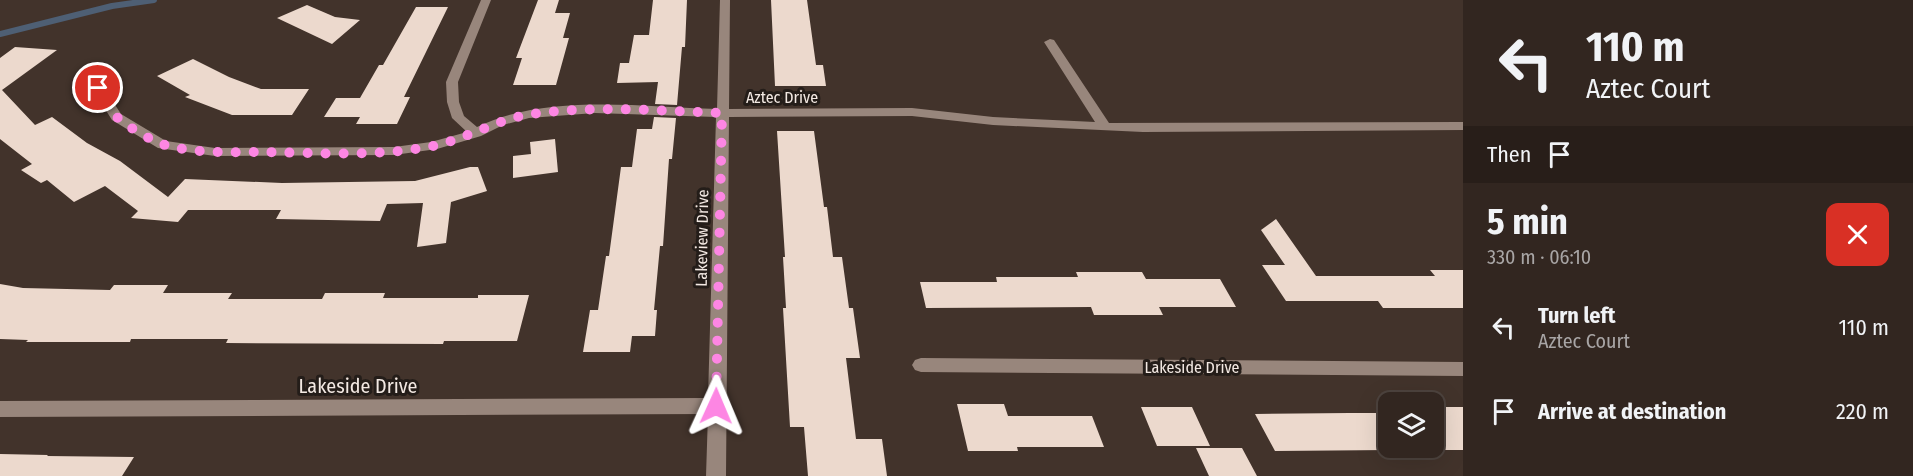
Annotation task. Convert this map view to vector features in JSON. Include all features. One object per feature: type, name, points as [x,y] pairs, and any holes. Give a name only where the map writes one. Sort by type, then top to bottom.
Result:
[{"type":"street","points":[[476,133],[458,118],[453,102],[452,82],[486,0]]},
{"type":"street","name":"Lakeview Drive","points":[[716,476],[725,0]]},
{"type":"street","points":[[1050,42],[1105,127]]},
{"type":"street","name":"Aztec Drive","points":[[89,74],[116,117],[163,145],[186,150],[324,153],[394,151],[432,146],[476,133],[498,122],[530,114],[595,109],[722,113],[912,112],[993,121],[1143,128],[1463,126]]},
{"type":"street","name":"Lakeside Drive","points":[[921,365],[1463,369]]},
{"type":"street","name":"Lakeside Drive","points":[[0,409],[716,406]]},
{"type":"building","points":[[538,0],[559,0],[555,13],[570,13],[563,38],[569,38],[556,85],[513,85],[522,58],[516,58]]},
{"type":"building","points":[[653,0],[687,0],[685,47],[682,47],[677,105],[655,104],[658,82],[617,83],[620,63],[629,63],[634,35],[649,35]]},
{"type":"building","points":[[771,0],[807,0],[816,65],[823,65],[826,86],[775,86]]},
{"type":"building","points":[[307,5],[335,17],[360,20],[332,44],[277,18]]},
{"type":"building","points":[[416,7],[448,7],[404,97],[410,97],[397,124],[356,124],[360,117],[324,117],[336,98],[360,98],[379,65],[383,65]]},
{"type":"building","points":[[15,47],[57,50],[2,90],[35,125],[52,117],[87,143],[120,161],[168,197],[185,179],[282,183],[415,181],[470,167],[478,167],[487,191],[451,202],[446,243],[417,247],[423,203],[387,204],[380,221],[276,219],[281,210],[188,210],[178,222],[131,218],[138,211],[105,186],[74,202],[47,180],[41,183],[21,170],[32,164],[0,139],[0,58]]},
{"type":"building","points":[[193,59],[229,77],[261,89],[309,89],[292,115],[232,115],[185,97],[190,95],[157,76]]},
{"type":"building","points":[[654,117],[676,118],[672,159],[669,159],[663,246],[660,246],[654,310],[657,310],[655,336],[632,336],[630,352],[583,352],[590,310],[598,310],[606,256],[609,256],[621,167],[632,167],[637,129],[652,129]]},
{"type":"building","points":[[777,131],[814,131],[833,257],[842,257],[849,308],[853,308],[860,358],[846,358],[856,439],[882,439],[887,476],[808,476],[804,427],[790,427],[783,308],[786,308],[783,257],[785,257]]},
{"type":"building","points":[[555,139],[558,172],[513,178],[513,156],[531,154],[530,142]]},
{"type":"building","points":[[1276,219],[1316,276],[1435,276],[1430,270],[1463,270],[1463,308],[1383,308],[1378,301],[1286,301],[1262,265],[1285,265],[1261,230]]},
{"type":"building","points":[[1076,272],[1142,272],[1146,279],[1220,279],[1236,307],[1159,307],[1163,315],[1094,315],[1091,307],[926,308],[920,282],[997,282],[996,277],[1078,277]]},
{"type":"building","points":[[0,284],[23,288],[110,290],[114,285],[168,285],[163,293],[232,293],[228,299],[322,299],[325,293],[385,293],[383,298],[478,298],[478,295],[529,295],[517,341],[444,341],[443,344],[226,343],[228,339],[26,342],[28,340],[0,339]]},
{"type":"building","points":[[957,404],[1004,404],[1008,416],[1092,416],[1104,447],[1017,447],[1018,451],[968,451]]},
{"type":"building","points":[[1141,407],[1192,407],[1210,446],[1157,446]]},
{"type":"building","points":[[1444,407],[1463,407],[1463,450],[1444,450]]},
{"type":"building","points":[[1378,413],[1378,450],[1275,451],[1255,414]]},
{"type":"building","points":[[1196,448],[1242,448],[1257,476],[1209,476]]},
{"type":"building","points":[[0,454],[134,457],[122,476],[0,476]]},
{"type":"waterway","points":[[0,34],[112,6],[154,0]]},
{"type":"route","points":[[98,88],[116,117],[163,145],[186,150],[215,152],[394,151],[432,146],[476,133],[498,122],[530,114],[563,111],[595,109],[722,113],[716,406]]}]
